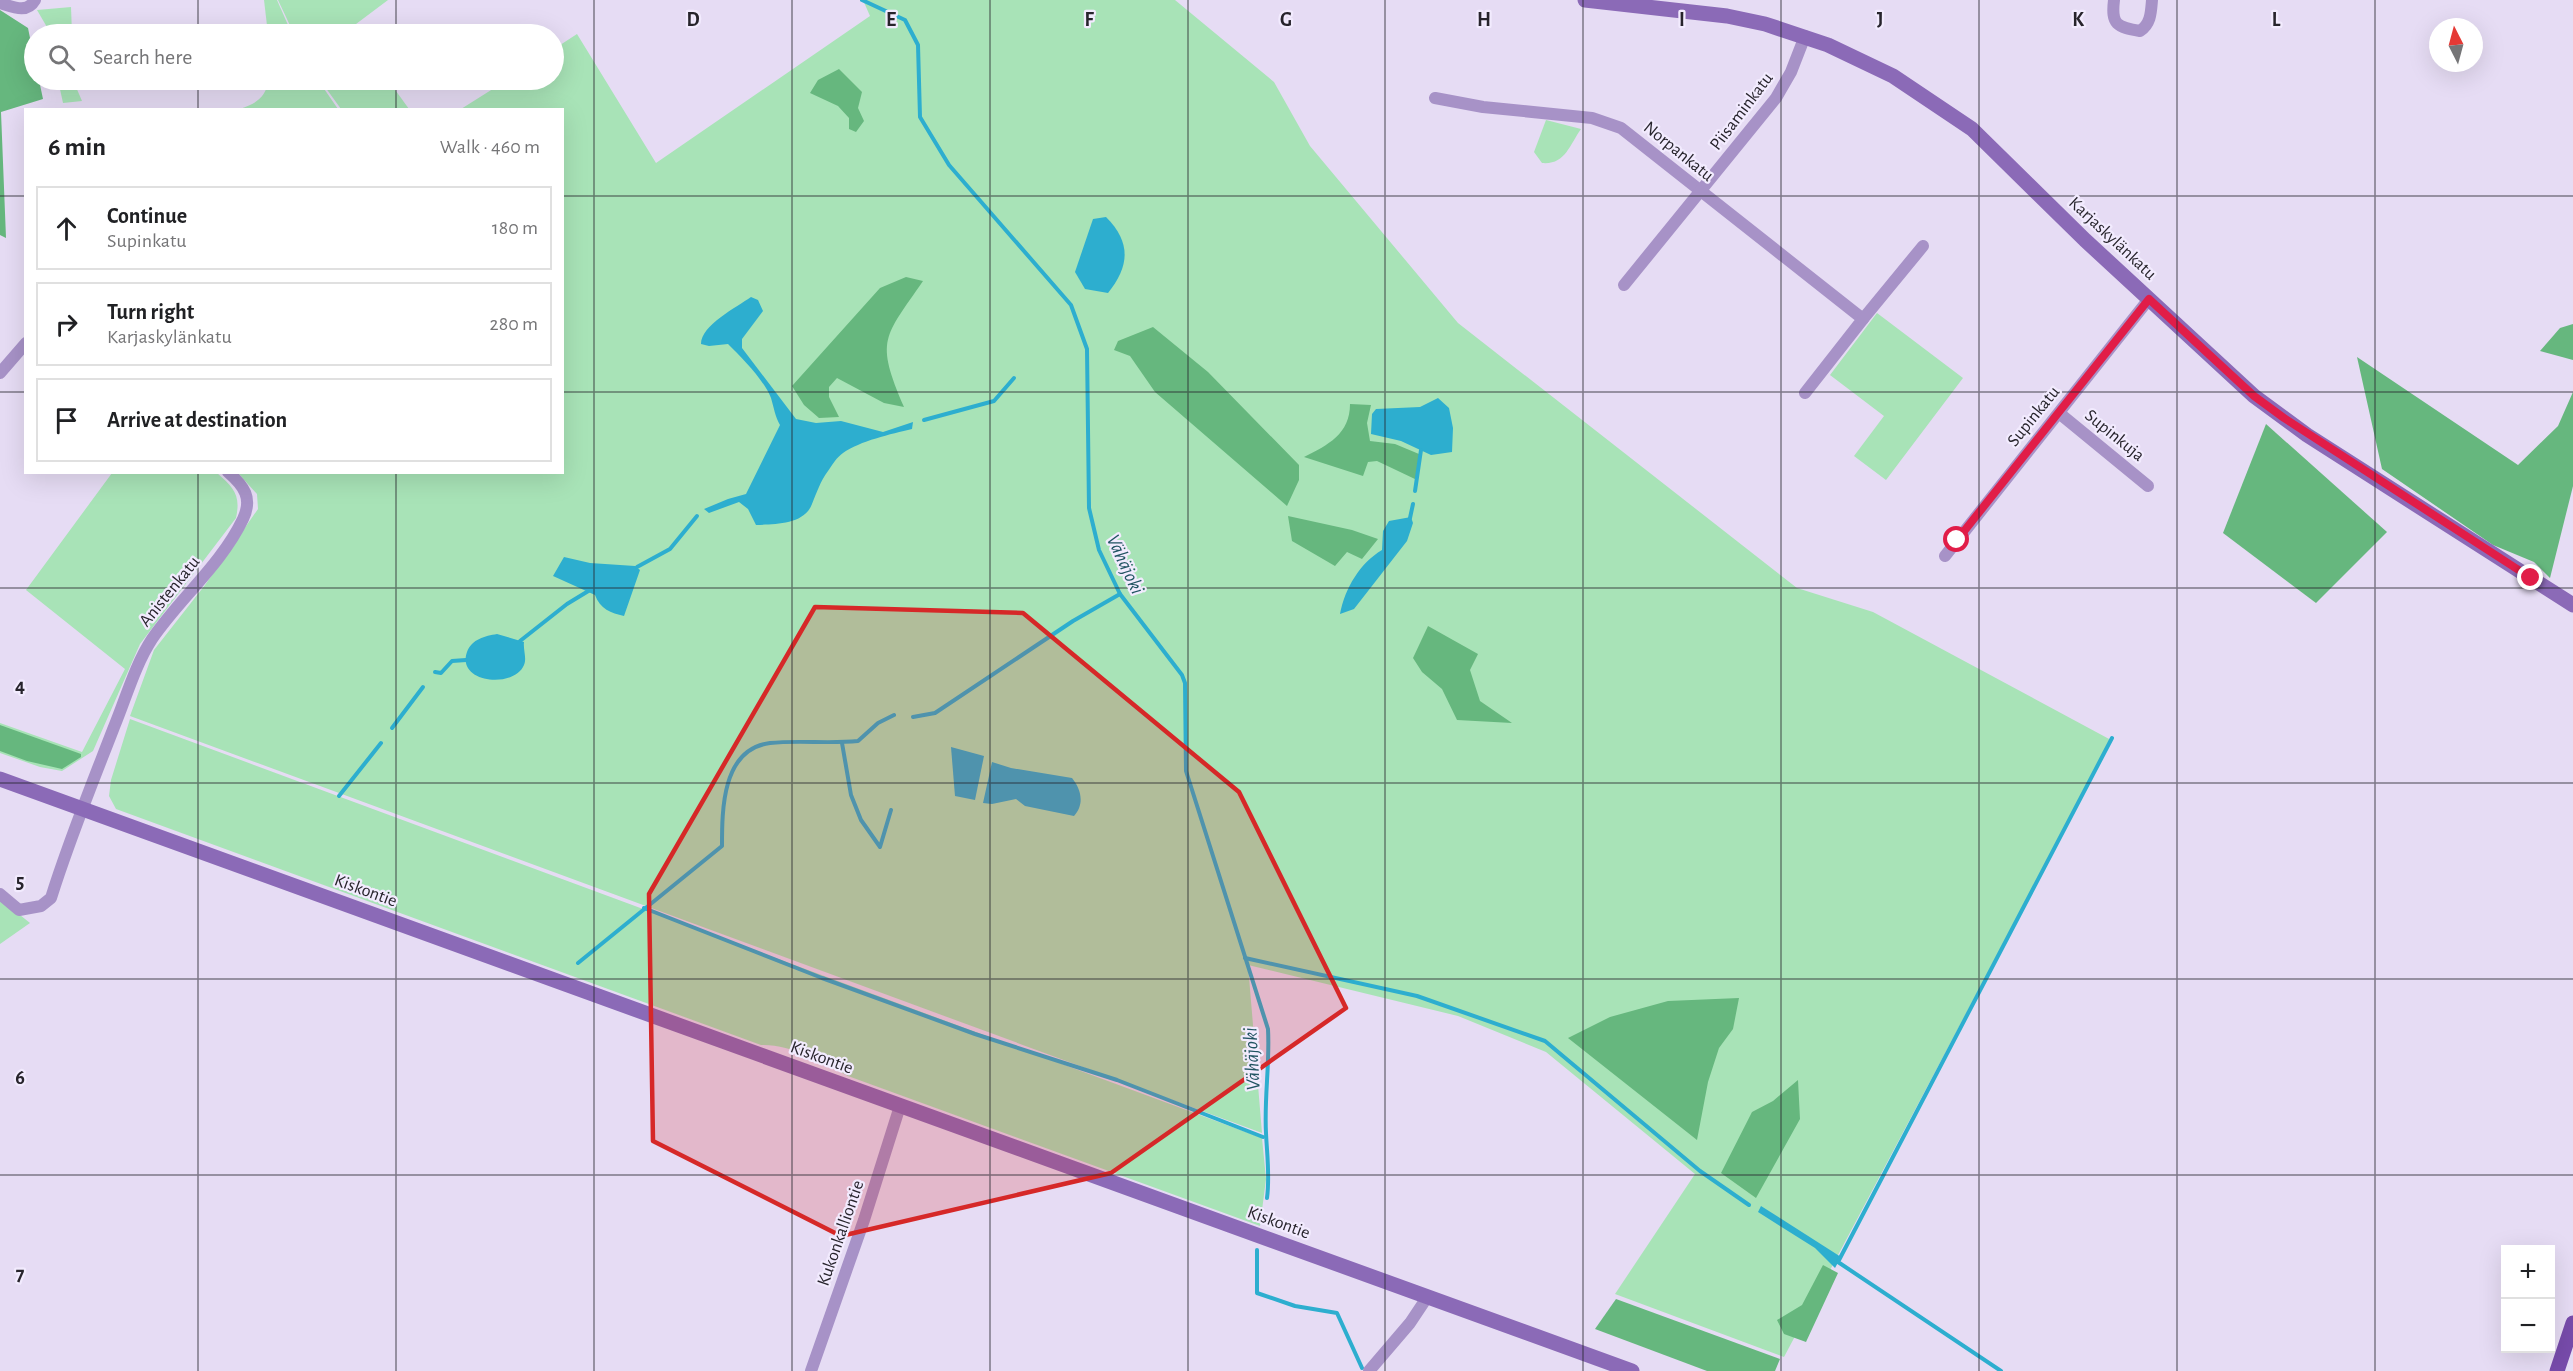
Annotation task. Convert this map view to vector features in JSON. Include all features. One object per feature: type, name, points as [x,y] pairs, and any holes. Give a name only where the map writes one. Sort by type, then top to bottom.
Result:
[{"type":"main road","name":"Karjaskylänkatu","points":[[1585,0],[1740,18],[1772,25],[1805,36],[1878,67],[1972,129],[2254,396],[2292,424],[2573,605]]},
{"type":"main road","name":"Kiskontie","points":[[0,778],[1632,1371]]},
{"type":"main road","points":[[2557,1371],[2573,1323]]},
{"type":"street","points":[[0,3],[25,8],[32,6],[35,0]]},
{"type":"street","points":[[2114,0],[2112,13],[2115,23],[2122,28],[2140,31],[2146,27],[2151,17],[2152,0]]},
{"type":"street","name":"Piisaminkatu","points":[[1624,285],[1776,98],[1791,72],[1805,36]]},
{"type":"street","name":"Norpankatu","points":[[1435,98],[1483,107],[1592,118],[1621,128],[1863,320]]},
{"type":"street","points":[[1805,393],[1923,246]]},
{"type":"street","name":"Supinkatu","points":[[1945,556],[2149,299]]},
{"type":"street","points":[[0,373],[24,345]]},
{"type":"street","name":"Supinkuja","points":[[2059,413],[2148,486]]},
{"type":"street","name":"Anistenkatu","points":[[0,894],[19,910],[41,906],[51,898],[83,807],[132,682],[152,640],[210,569],[243,518],[247,500],[242,484],[230,474]]},
{"type":"street","name":"Kukonkalliontie","points":[[811,1371],[864,1220],[900,1106]]},
{"type":"street","points":[[1369,1371],[1410,1323],[1428,1296]]},
{"type":"highlighted area","points":[[815,607],[1023,613],[1239,792],[1346,1008],[1111,1173],[841,1236],[653,1141],[649,894]]},
{"type":"green space","points":[[264,0],[277,0],[288,24],[267,24]]},
{"type":"green space","points":[[278,0],[388,0],[356,24],[289,24]]},
{"type":"green space","points":[[863,0],[1175,0],[1274,82],[1310,146],[1458,323],[1797,588],[1873,612],[2111,740],[1784,1357],[1615,1294],[1695,1174],[1546,1052],[1458,1016],[1248,965],[1262,1133],[130,716],[154,650],[205,585],[258,509],[257,494],[239,474],[564,474],[564,108],[463,108],[491,90],[564,90],[564,42],[577,34],[656,163],[870,16]]},
{"type":"green space","points":[[71,7],[72,24],[45,24],[37,10]]},
{"type":"green space","points":[[0,10],[24,25],[24,90],[41,90],[43,99],[1,112],[6,238],[0,235]]},
{"type":"green space","points":[[839,69],[862,92],[858,108],[864,121],[856,132],[849,129],[849,118],[838,106],[810,93],[818,80]]},
{"type":"green space","points":[[60,90],[77,90],[82,101],[63,103]]},
{"type":"green space","points":[[325,90],[337,108],[242,108],[259,99],[265,91]]},
{"type":"green space","points":[[327,90],[395,90],[408,108],[340,108]]},
{"type":"green space","points":[[1546,120],[1581,129],[1561,158],[1550,163],[1542,163],[1534,152]]},
{"type":"green space","points":[[906,277],[923,281],[892,328],[887,352],[889,367],[904,407],[884,403],[837,378],[829,387],[829,397],[839,417],[819,418],[804,405],[792,386],[880,288]]},
{"type":"green space","points":[[1877,313],[1963,378],[1886,480],[1854,456],[1884,416],[1830,375]]},
{"type":"green space","points":[[2573,324],[2573,360],[2540,351],[2560,328]]},
{"type":"green space","points":[[1153,327],[1208,372],[1299,465],[1299,480],[1287,506],[1155,392],[1130,356],[1114,350],[1118,341]]},
{"type":"green space","points":[[2357,357],[2518,465],[2558,426],[2573,392],[2573,486],[2550,578],[2534,562],[2493,545],[2382,469]]},
{"type":"green space","points":[[1350,404],[1371,405],[1367,423],[1370,441],[1395,444],[1419,454],[1417,480],[1377,461],[1368,462],[1363,476],[1304,457],[1329,443],[1342,431],[1349,414]]},
{"type":"green space","points":[[2266,424],[2387,532],[2316,603],[2223,533]]},
{"type":"green space","points":[[111,474],[218,474],[235,492],[238,503],[236,518],[140,644],[93,751],[62,771],[40,767],[0,753],[0,723],[82,752],[125,669],[26,590]]},
{"type":"green space","points":[[1288,516],[1352,530],[1378,539],[1362,559],[1347,552],[1335,566],[1292,541]]},
{"type":"green space","points":[[1428,626],[1478,654],[1470,670],[1480,701],[1512,723],[1457,720],[1442,689],[1422,672],[1413,658]]},
{"type":"green space","points":[[130,719],[1262,1138],[1266,1179],[1260,1226],[848,1076],[795,1051],[784,1047],[761,1045],[116,809],[109,796],[111,780]]},
{"type":"green space","points":[[0,725],[81,754],[81,757],[62,769],[27,761],[0,751]]},
{"type":"green space","points":[[0,899],[30,923],[0,944]]},
{"type":"green space","points":[[1739,998],[1733,1029],[1719,1048],[1708,1082],[1697,1140],[1568,1038],[1610,1017],[1668,1001]]},
{"type":"green space","points":[[1798,1080],[1800,1119],[1756,1198],[1721,1173],[1752,1112],[1773,1101]]},
{"type":"green space","points":[[1823,1265],[1838,1273],[1806,1342],[1784,1334],[1777,1320],[1802,1305]]},
{"type":"green space","points":[[1616,1299],[1780,1359],[1775,1371],[1707,1371],[1595,1329]]},
{"type":"water","points":[[1106,217],[1120,236],[1125,255],[1120,274],[1108,293],[1085,289],[1075,272],[1093,219]]},
{"type":"water","points":[[751,297],[758,300],[763,311],[742,339],[742,348],[796,419],[816,423],[841,421],[883,432],[913,422],[912,429],[867,441],[841,455],[823,479],[812,504],[803,516],[788,522],[756,525],[748,509],[739,502],[709,513],[704,509],[746,494],[780,425],[768,391],[740,356],[728,344],[709,346],[701,344],[713,323]]},
{"type":"water","points":[[1438,398],[1449,408],[1453,428],[1452,452],[1431,455],[1401,441],[1371,434],[1372,414],[1376,409],[1420,407]]},
{"type":"water","points":[[1411,517],[1413,523],[1407,541],[1354,609],[1340,614],[1350,586],[1360,569],[1382,550],[1383,531],[1389,521]]},
{"type":"water","points":[[564,557],[590,563],[635,566],[640,570],[624,616],[606,610],[595,595],[553,576]]},
{"type":"water","points":[[497,634],[524,642],[524,665],[518,673],[499,680],[478,676],[470,670],[466,662],[467,652],[476,641]]},
{"type":"water","points":[[951,747],[984,756],[975,800],[955,796]]},
{"type":"water","points":[[992,762],[1011,768],[1072,778],[1078,787],[1080,807],[1074,816],[1025,806],[1016,799],[992,804],[983,803]]},
{"type":"water","points":[[1761,1206],[1841,1257],[1835,1268],[1815,1248],[1758,1212]]},
{"type":"waterway","name":"Vähäjoki","points":[[862,0],[905,20],[918,45],[920,117],[949,165],[1071,305],[1087,349],[1089,508],[1099,550],[1120,594],[1182,675],[1185,683],[1186,771],[1268,1029],[1267,1198]]},
{"type":"waterway","points":[[924,420],[994,401],[1014,378]]},
{"type":"waterway","points":[[1415,491],[1421,450]]},
{"type":"waterway","points":[[1410,518],[1413,504]]},
{"type":"waterway","points":[[637,567],[670,549],[697,516]]},
{"type":"waterway","points":[[520,641],[567,604],[590,590]]},
{"type":"waterway","points":[[913,717],[935,713],[1073,621],[1120,594]]},
{"type":"waterway","points":[[435,672],[441,673],[452,661],[466,660]]},
{"type":"waterway","points":[[392,728],[423,687]]},
{"type":"waterway","points":[[578,963],[722,846],[723,816],[728,783],[742,757],[754,748],[770,743],[858,741],[878,723],[894,715]]},
{"type":"waterway","points":[[2001,1371],[1838,1262],[2112,738]]},
{"type":"waterway","points":[[339,796],[381,743]]},
{"type":"waterway","points":[[842,743],[851,795],[861,820],[880,847],[891,810]]},
{"type":"waterway","points":[[644,908],[822,978],[975,1034],[1117,1080],[1263,1137]]},
{"type":"waterway","points":[[1245,958],[1417,996],[1545,1041],[1700,1171],[1749,1205]]},
{"type":"waterway","name":"Vähäjoki","points":[[1257,1250],[1257,1293],[1295,1306],[1337,1313],[1362,1368]]},
{"type":"route","points":[[1957,540],[2149,299],[2254,396],[2307,435],[2531,578]]}]
